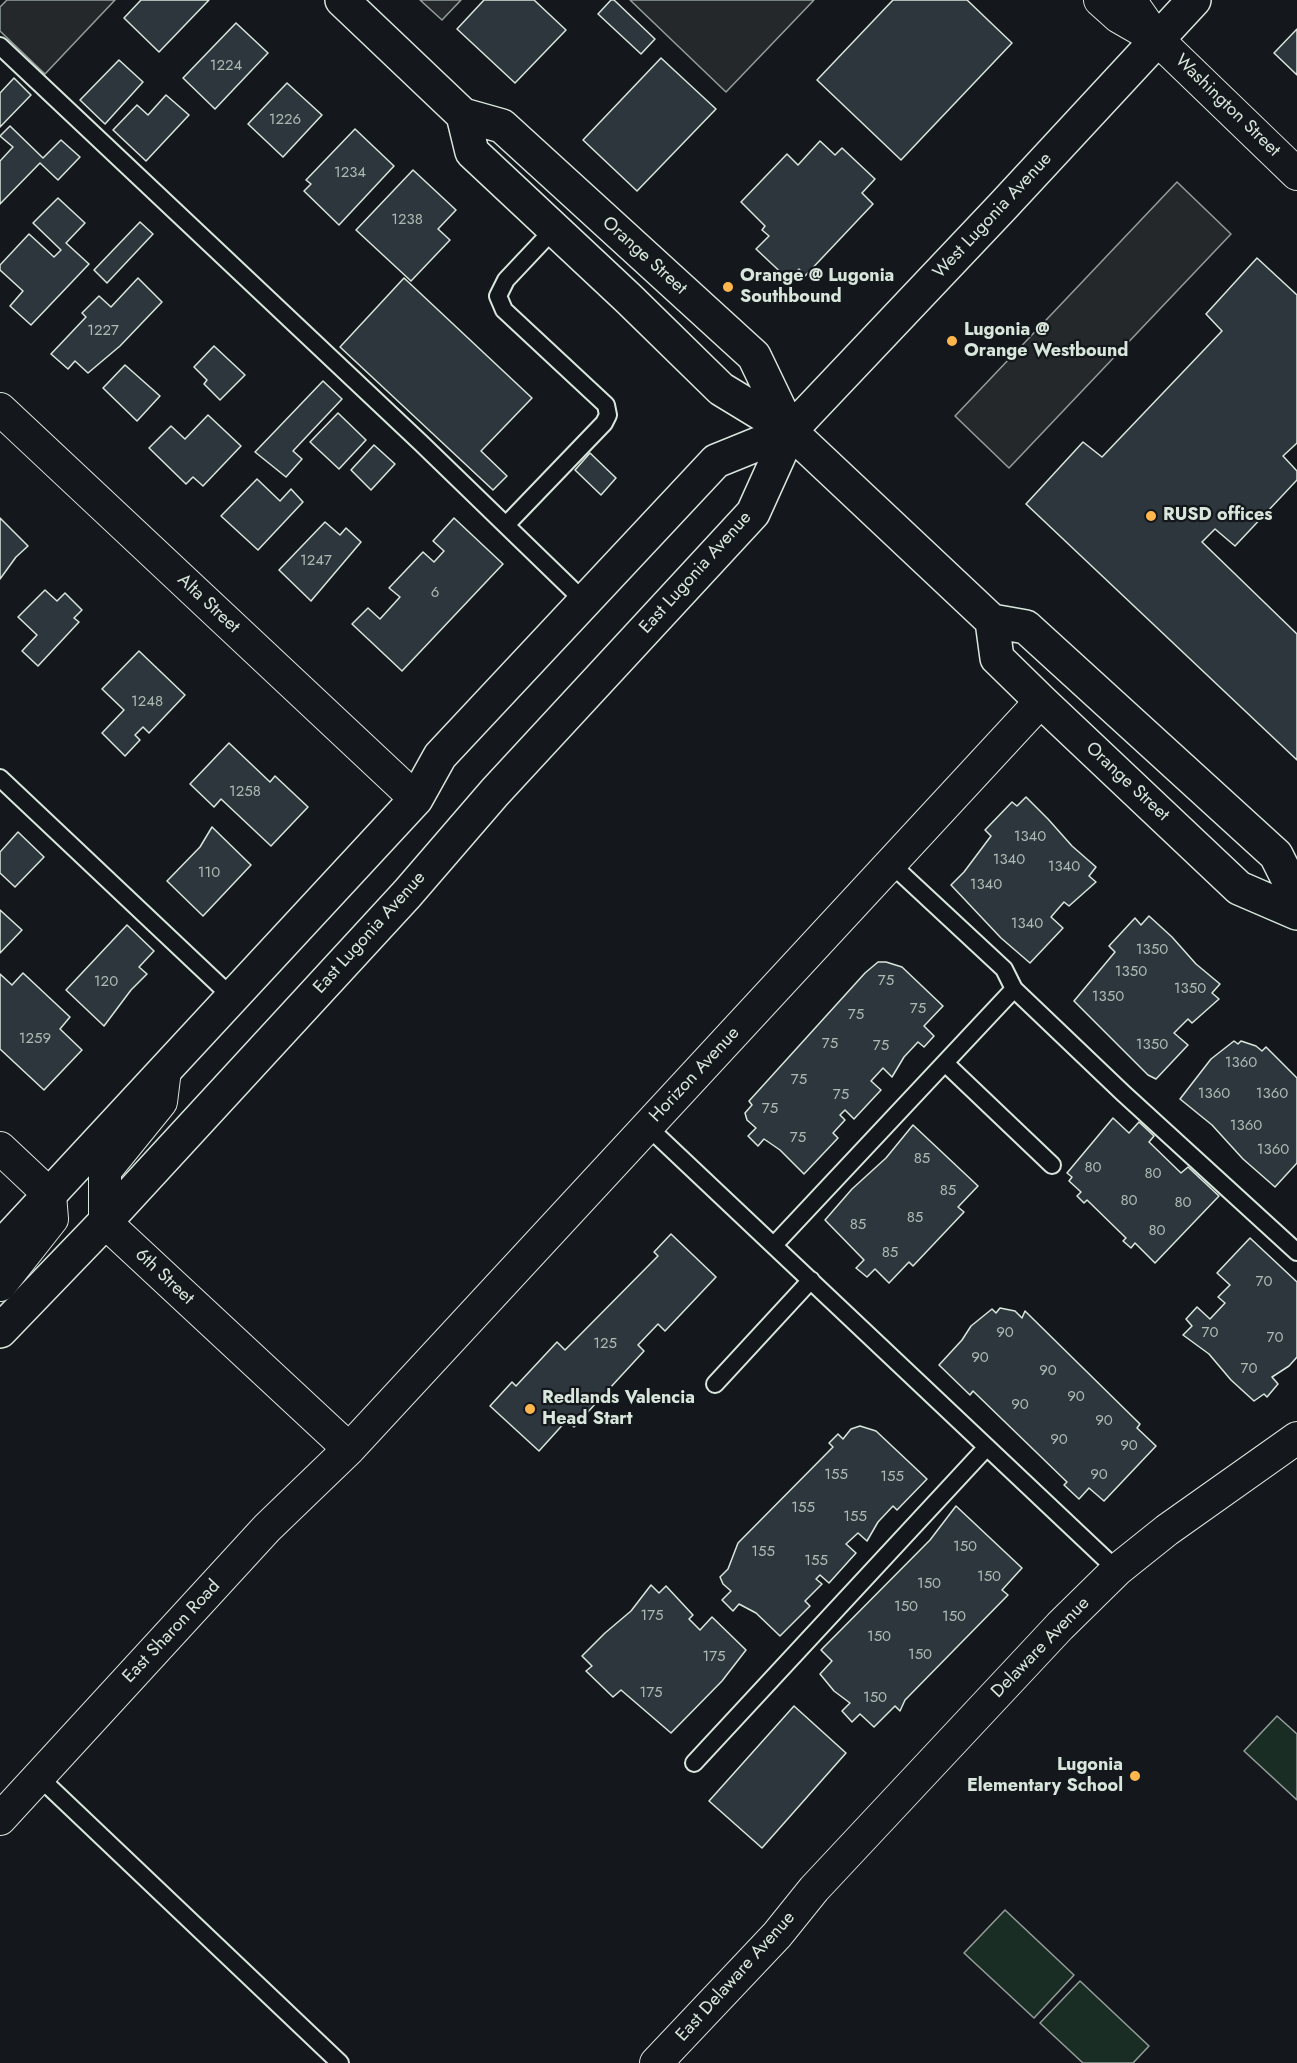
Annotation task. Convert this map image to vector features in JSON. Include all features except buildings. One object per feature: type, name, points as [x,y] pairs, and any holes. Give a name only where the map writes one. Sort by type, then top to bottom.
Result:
[{"type":"main road","name":"Orange Street","points":[[342,0],[463,115],[502,126],[754,357],[790,431]]},
{"type":"main road","name":"West Lugonia Avenue","points":[[790,431],[1194,0]]},
{"type":"main road","name":"Orange Street","points":[[463,115],[472,152],[629,298],[721,389],[790,431],[992,621],[998,658],[1041,701],[1239,888],[1297,913]]},
{"type":"main road","points":[[0,1248],[416,799],[440,756],[716,461],[790,431]]},
{"type":"main road","name":"East Lugonia Avenue","points":[[0,1331],[105,1222],[407,894],[495,792],[753,513],[790,431]]},
{"type":"main road","points":[[992,621],[1026,627],[1276,855],[1297,897]]},
{"type":"street","name":"Washington Street","points":[[1100,0],[1119,17],[1156,39]]},
{"type":"street","name":"Washington Street","points":[[1130,0],[1156,39],[1297,174]]},
{"type":"street","name":"Alta Street","points":[[0,409],[416,799]]},
{"type":"street","name":"Horizon Avenue","points":[[349,1449],[1041,701]]},
{"type":"street","points":[[105,1222],[105,1172],[161,1102],[165,1070]]},
{"type":"street","points":[[0,1148],[50,1195],[52,1219],[0,1285]]},
{"type":"street","name":"6th Street","points":[[105,1222],[349,1449]]},
{"type":"street","name":"Delaware Avenue","points":[[814,1889],[1060,1626],[1117,1570],[1167,1530],[1297,1438]]},
{"type":"street","name":"East Sharon Road","points":[[0,1819],[267,1528],[349,1449]]},
{"type":"street","name":"East Delaware Avenue","points":[[656,2063],[777,1935],[814,1889]]},
{"type":"lane","points":[[0,46],[585,602]]},
{"type":"lane","points":[[506,525],[604,423],[608,415],[606,405],[504,310],[498,296],[506,280],[554,230]]},
{"type":"lane","points":[[0,778],[233,998]]},
{"type":"lane","points":[[890,862],[1004,969],[1014,989],[1123,1093],[1297,1252]]},
{"type":"lane","points":[[774,1245],[1014,989]]},
{"type":"lane","points":[[945,1063],[1052,1165]]},
{"type":"lane","points":[[647,1126],[1117,1570]]},
{"type":"lane","points":[[715,1384],[811,1280]]},
{"type":"lane","points":[[694,1763],[987,1447]]},
{"type":"lane","points":[[39,1777],[340,2063]]},
{"type":"green space","points":[[1277,1716],[1297,1734],[1297,1800],[1244,1751]]},
{"type":"green space","points":[[1005,1910],[1074,1975],[1034,2018],[964,1953]]},
{"type":"green space","points":[[1080,1981],[1149,2046],[1133,2063],[1083,2063],[1040,2023]]},
{"type":"shaded area","points":[[7,0],[115,0],[45,74],[0,31],[0,7]]},
{"type":"shaded area","points":[[420,0],[461,0],[442,20]]},
{"type":"shaded area","points":[[630,0],[814,0],[726,92]]},
{"type":"shaded area","points":[[1177,182],[1231,234],[1009,468],[955,416]]},
{"type":"place","name":"Orange @ Lugonia Southbound","points":[[728,287]]},
{"type":"place","name":"Lugonia @ Orange Westbound","points":[[952,341]]},
{"type":"place","name":"RUSD offices","points":[[1151,516]]},
{"type":"place","name":"Redlands Valencia Head Start","points":[[530,1409]]},
{"type":"place","name":"Lugonia Elementary School","points":[[1135,1776]]}]
